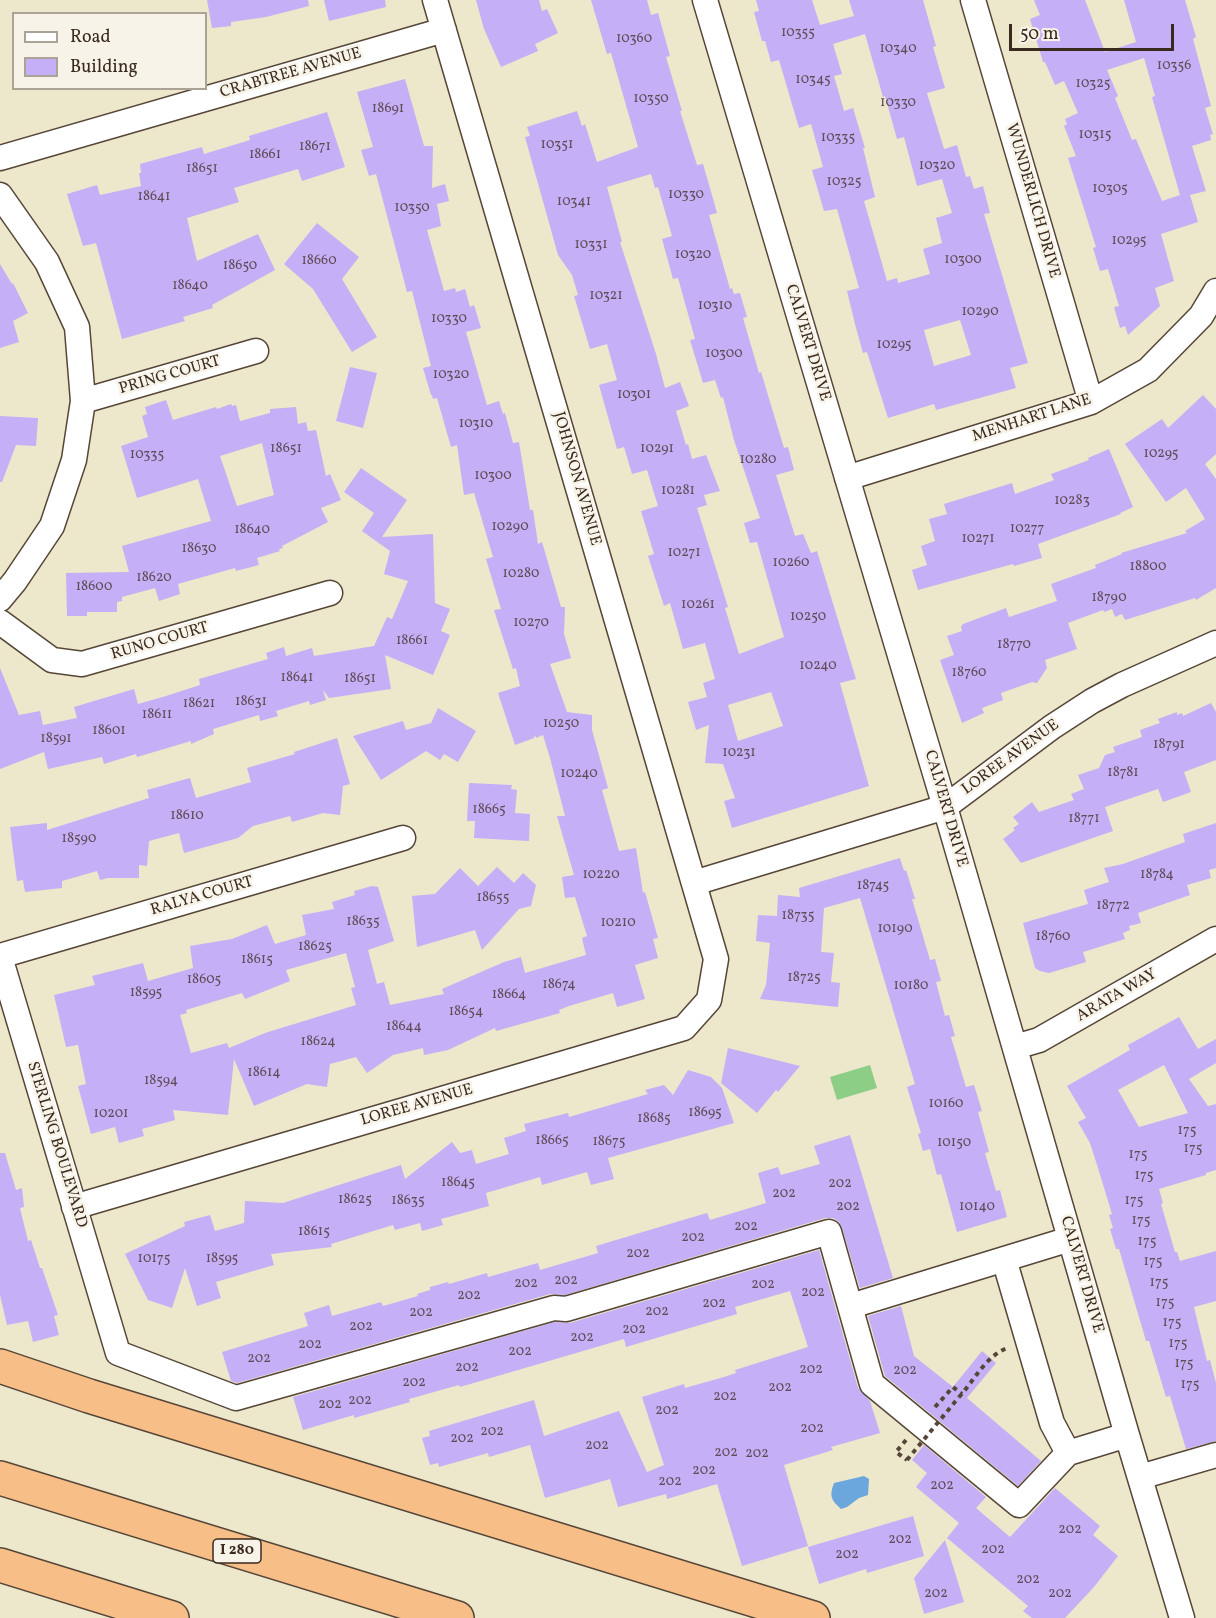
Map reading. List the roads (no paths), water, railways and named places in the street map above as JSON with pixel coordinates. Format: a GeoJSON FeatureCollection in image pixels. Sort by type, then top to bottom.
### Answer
{"type":"FeatureCollection","features":[{"type":"Feature","properties":{"kind":"highway"},"geometry":{"type":"LineString","coordinates":[[0,1366],[89,1396],[813,1618]]}},
{"type":"Feature","properties":{"kind":"highway","name":"I 280"},"geometry":{"type":"LineString","coordinates":[[9,1481],[457,1618]]}},
{"type":"Feature","properties":{"kind":"highway"},"geometry":{"type":"LineString","coordinates":[[0,1565],[172,1618]]}},
{"type":"Feature","properties":{"kind":"street","name":"JOHNSON AVENUE"},"geometry":{"type":"LineString","coordinates":[[435,0],[716,958]]}},
{"type":"Feature","properties":{"kind":"street","name":"CALVERT DRIVE"},"geometry":{"type":"LineString","coordinates":[[705,0],[945,807],[1182,1618]]}},
{"type":"Feature","properties":{"kind":"street","name":"WUNDERLICH DRIVE"},"geometry":{"type":"LineString","coordinates":[[973,0],[1091,402]]}},
{"type":"Feature","properties":{"kind":"street","name":"CRABTREE AVENUE"},"geometry":{"type":"LineString","coordinates":[[0,158],[444,30]]}},
{"type":"Feature","properties":{"kind":"street"},"geometry":{"type":"LineString","coordinates":[[0,195],[46,262],[76,327],[83,401],[74,460],[52,526],[15,581],[0,598]]}},
{"type":"Feature","properties":{"kind":"street","name":"MENHART LANE"},"geometry":{"type":"LineString","coordinates":[[847,478],[1091,402],[1148,370],[1201,315],[1216,291]]}},
{"type":"Feature","properties":{"kind":"street","name":"PRING COURT"},"geometry":{"type":"LineString","coordinates":[[83,401],[256,351]]}},
{"type":"Feature","properties":{"kind":"street","name":"RUNO COURT"},"geometry":{"type":"LineString","coordinates":[[0,622],[52,660],[82,664],[330,593]]}},
{"type":"Feature","properties":{"kind":"street","name":"LOREE AVENUE"},"geometry":{"type":"LineString","coordinates":[[694,883],[945,807],[1052,727],[1092,701],[1216,643]]}},
{"type":"Feature","properties":{"kind":"street","name":"RALYA COURT"},"geometry":{"type":"LineString","coordinates":[[0,956],[403,838]]}},
{"type":"Feature","properties":{"kind":"street","name":"ARATA WAY"},"geometry":{"type":"LineString","coordinates":[[1015,1047],[1039,1040],[1216,939]]}},
{"type":"Feature","properties":{"kind":"street","name":"STERLING BOULEVARD"},"geometry":{"type":"LineString","coordinates":[[0,956],[118,1353],[236,1398],[554,1308],[567,1309],[829,1232],[850,1306]]}},
{"type":"Feature","properties":{"kind":"street","name":"LOREE AVENUE"},"geometry":{"type":"LineString","coordinates":[[74,1207],[684,1028],[709,1000],[716,958]]}},
{"type":"Feature","properties":{"kind":"street"},"geometry":{"type":"LineString","coordinates":[[1070,1239],[850,1306],[872,1384],[1019,1505],[1068,1454],[1127,1435]]}},
{"type":"Feature","properties":{"kind":"street"},"geometry":{"type":"LineString","coordinates":[[1004,1259],[1052,1423],[1068,1454]]}},
{"type":"Feature","properties":{"kind":"street"},"geometry":{"type":"LineString","coordinates":[[1140,1477],[1216,1455]]}},
{"type":"Feature","properties":{"kind":"water"},"geometry":{"type":"Polygon","coordinates":[[[864,1476],[869,1479],[868,1495],[841,1509],[832,1498],[834,1483],[864,1476]]]}}]}
